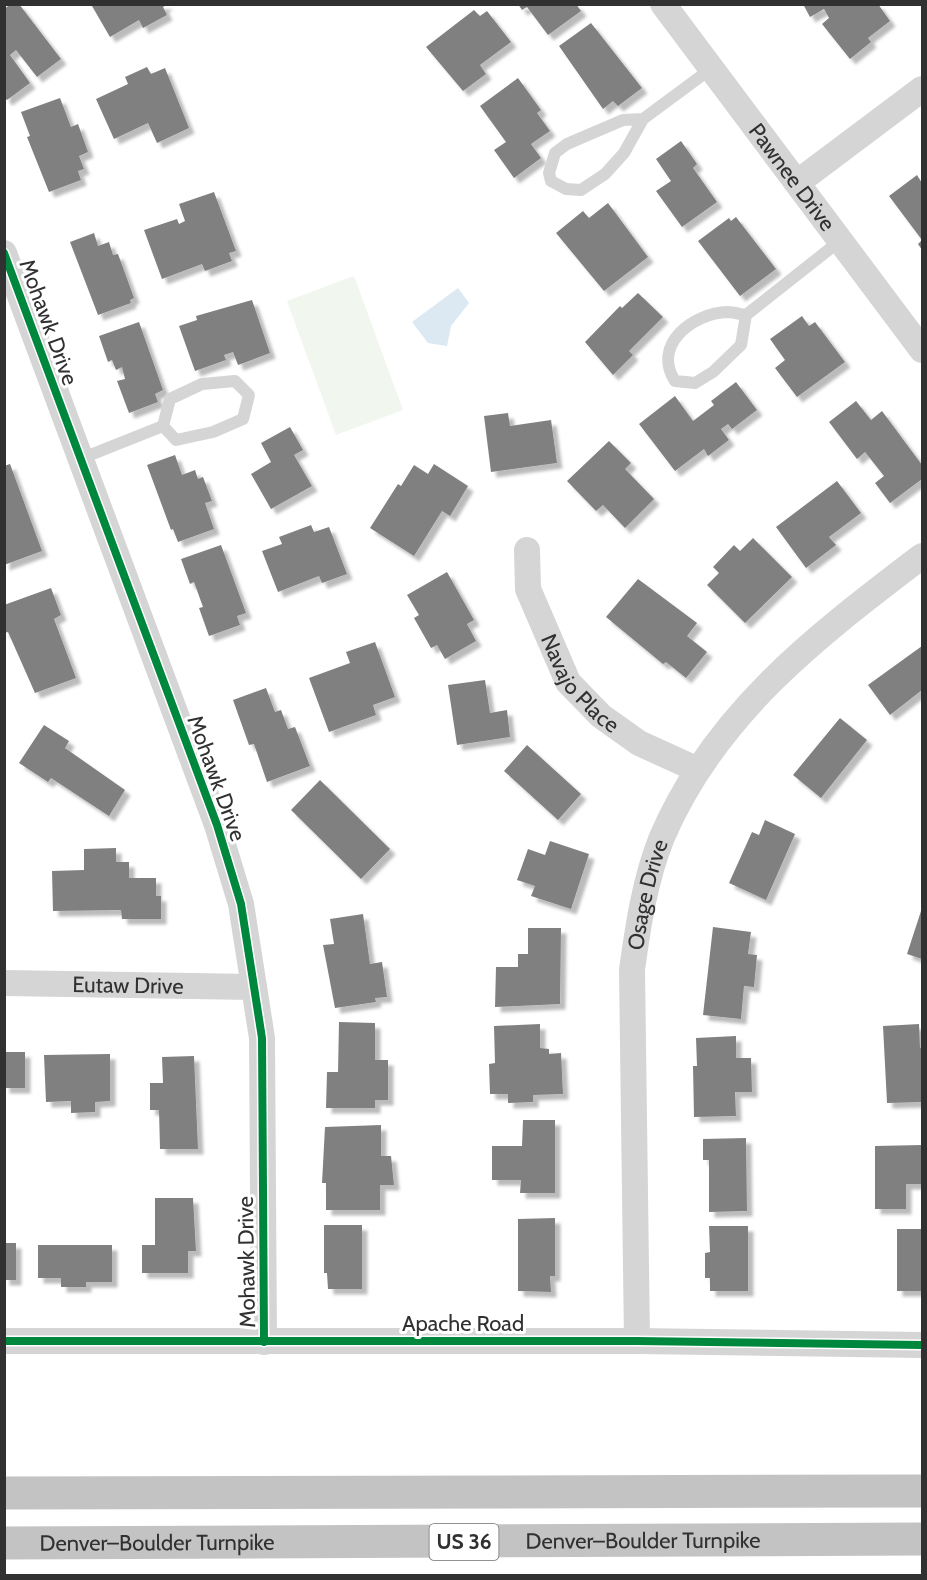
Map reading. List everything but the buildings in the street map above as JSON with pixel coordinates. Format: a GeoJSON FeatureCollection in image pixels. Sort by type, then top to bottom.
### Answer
{"type":"FeatureCollection","features":[{"type":"Feature","properties":{"kind":"highway","name":"US 36"},"geometry":{"type":"LineString","coordinates":[[4,1493],[922,1491]]}},
{"type":"Feature","properties":{"kind":"highway","name":"Denver–Boulder Turnpike"},"geometry":{"type":"LineString","coordinates":[[4,1543],[922,1539]]}},
{"type":"Feature","properties":{"kind":"street","name":"Pawnee Drive"},"geometry":{"type":"LineString","coordinates":[[663,4],[922,351]]}},
{"type":"Feature","properties":{"kind":"street"},"geometry":{"type":"LineString","coordinates":[[798,182],[922,89]]}},
{"type":"Feature","properties":{"kind":"street","name":"Mohawk Drive"},"geometry":{"type":"LineString","coordinates":[[4,253],[217,825],[240,904],[262,1038],[264,1342]]}},
{"type":"Feature","properties":{"kind":"street","name":"Navajo Place"},"geometry":{"type":"LineString","coordinates":[[527,550],[528,589],[568,682],[601,716],[639,743],[696,769]]}},
{"type":"Feature","properties":{"kind":"street","name":"Osage Drive"},"geometry":{"type":"LineString","coordinates":[[637,1341],[632,970],[640,913],[662,838],[696,769],[760,691],[835,622],[922,556]]}},
{"type":"Feature","properties":{"kind":"street","name":"Eutaw Drive"},"geometry":{"type":"LineString","coordinates":[[4,983],[254,987]]}},
{"type":"Feature","properties":{"kind":"street","name":"Apache Road"},"geometry":{"type":"LineString","coordinates":[[4,1341],[637,1341],[922,1345]]}},
{"type":"Feature","properties":{"kind":"lane"},"geometry":{"type":"LineString","coordinates":[[643,119],[623,120],[567,144],[555,153],[549,173],[551,181],[566,189],[581,190],[605,174],[624,153],[643,119],[712,68]]}},
{"type":"Feature","properties":{"kind":"lane"},"geometry":{"type":"LineString","coordinates":[[746,315],[727,312],[697,318],[677,334],[667,352],[668,370],[675,381],[695,382],[713,372],[741,345],[746,315],[841,240]]}},
{"type":"Feature","properties":{"kind":"lane"},"geometry":{"type":"LineString","coordinates":[[236,381],[249,395],[243,419],[213,432],[176,440],[163,426],[171,399],[202,384],[236,381]]}},
{"type":"Feature","properties":{"kind":"lane"},"geometry":{"type":"LineString","coordinates":[[80,459],[163,426]]}},
{"type":"Feature","properties":{"kind":"shaded area"},"geometry":{"type":"Polygon","coordinates":[[[354,276],[403,410],[336,435],[287,301],[354,276]]]}},
{"type":"Feature","properties":{"kind":"shaded area"},"geometry":{"type":"Polygon","coordinates":[[[458,288],[469,303],[451,326],[447,346],[428,343],[412,322],[458,288]]]}},
{"type":"Feature","properties":{"kind":"cycle path"},"geometry":{"type":"LineString","coordinates":[[4,253],[217,825],[241,904],[262,1038],[264,1342]]}},
{"type":"Feature","properties":{"kind":"cycle path"},"geometry":{"type":"LineString","coordinates":[[4,1341],[637,1341],[922,1345]]}}]}
